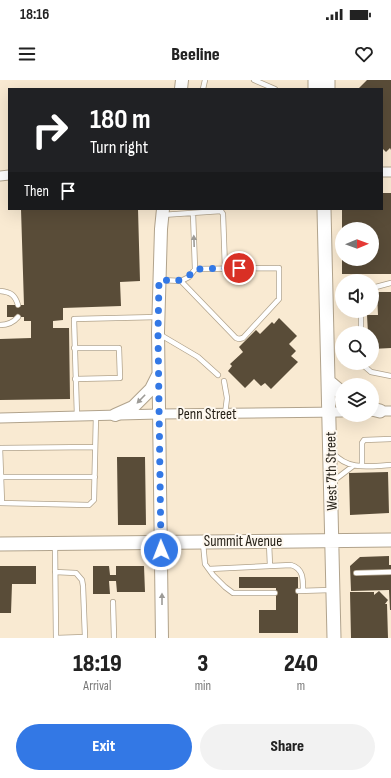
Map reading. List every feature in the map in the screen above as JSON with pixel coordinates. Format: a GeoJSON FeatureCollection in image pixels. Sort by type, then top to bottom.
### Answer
{"type":"FeatureCollection","features":[{"type":"Feature","properties":{"kind":"main road","name":"West 7th Street"},"geometry":{"type":"LineString","coordinates":[[324,210],[329,382],[335,409]]}},
{"type":"Feature","properties":{"kind":"main road"},"geometry":{"type":"LineString","coordinates":[[329,382],[335,387]]}},
{"type":"Feature","properties":{"kind":"main road","name":"West 7th Street"},"geometry":{"type":"LineString","coordinates":[[334,638],[330,450],[335,419]]}},
{"type":"Feature","properties":{"kind":"main road","name":"Summit Avenue"},"geometry":{"type":"LineString","coordinates":[[0,544],[161,541],[391,540]]}},
{"type":"Feature","properties":{"kind":"street"},"geometry":{"type":"LineString","coordinates":[[162,212],[158,317],[162,638]]}},
{"type":"Feature","properties":{"kind":"street"},"geometry":{"type":"LineString","coordinates":[[115,415],[133,407],[151,389],[159,374]]}},
{"type":"Feature","properties":{"kind":"street","name":"Penn Street"},"geometry":{"type":"LineString","coordinates":[[0,418],[159,414],[335,413]]}},
{"type":"Feature","properties":{"kind":"lane"},"geometry":{"type":"LineString","coordinates":[[254,80],[273,88]]}},
{"type":"Feature","properties":{"kind":"lane"},"geometry":{"type":"LineString","coordinates":[[162,212],[193,213],[221,211],[224,214],[225,268]]}},
{"type":"Feature","properties":{"kind":"lane"},"geometry":{"type":"LineString","coordinates":[[159,280],[181,281],[189,277],[195,269],[193,213]]}},
{"type":"Feature","properties":{"kind":"lane"},"geometry":{"type":"LineString","coordinates":[[181,281],[236,338],[239,339],[243,338],[279,299],[280,268],[195,269]]}},
{"type":"Feature","properties":{"kind":"lane"},"geometry":{"type":"LineString","coordinates":[[379,286],[391,283]]}},
{"type":"Feature","properties":{"kind":"lane"},"geometry":{"type":"LineString","coordinates":[[0,292],[8,292],[16,297],[18,305]]}},
{"type":"Feature","properties":{"kind":"lane"},"geometry":{"type":"LineString","coordinates":[[0,325],[7,325],[18,317]]}},
{"type":"Feature","properties":{"kind":"lane"},"geometry":{"type":"LineString","coordinates":[[77,416],[74,319],[158,317]]}},
{"type":"Feature","properties":{"kind":"lane"},"geometry":{"type":"LineString","coordinates":[[158,333],[198,357],[218,375]]}},
{"type":"Feature","properties":{"kind":"lane"},"geometry":{"type":"LineString","coordinates":[[74,348],[119,348],[120,378],[75,379]]}},
{"type":"Feature","properties":{"kind":"lane"},"geometry":{"type":"LineString","coordinates":[[369,370],[371,372],[391,376]]}},
{"type":"Feature","properties":{"kind":"lane"},"geometry":{"type":"LineString","coordinates":[[224,381],[226,398],[225,414]]}},
{"type":"Feature","properties":{"kind":"lane"},"geometry":{"type":"LineString","coordinates":[[95,447],[0,448],[1,503],[89,505],[94,500],[96,415]]}},
{"type":"Feature","properties":{"kind":"lane"},"geometry":{"type":"LineString","coordinates":[[362,466],[362,443],[364,440],[391,439]]}},
{"type":"Feature","properties":{"kind":"lane"},"geometry":{"type":"LineString","coordinates":[[330,450],[342,462],[353,466],[391,466]]}},
{"type":"Feature","properties":{"kind":"lane"},"geometry":{"type":"LineString","coordinates":[[331,483],[353,466]]}},
{"type":"Feature","properties":{"kind":"lane"},"geometry":{"type":"LineString","coordinates":[[1,477],[95,477]]}},
{"type":"Feature","properties":{"kind":"lane"},"geometry":{"type":"LineString","coordinates":[[203,541],[205,564],[225,587],[234,593],[275,593]]}},
{"type":"Feature","properties":{"kind":"lane"},"geometry":{"type":"LineString","coordinates":[[269,541],[270,566]]}},
{"type":"Feature","properties":{"kind":"lane"},"geometry":{"type":"LineString","coordinates":[[55,543],[55,572],[56,638],[85,637],[82,580],[76,573],[55,572]]}},
{"type":"Feature","properties":{"kind":"lane"},"geometry":{"type":"LineString","coordinates":[[209,569],[291,565],[297,567],[302,575],[301,591],[333,590]]}},
{"type":"Feature","properties":{"kind":"lane"},"geometry":{"type":"LineString","coordinates":[[356,573],[391,572]]}},
{"type":"Feature","properties":{"kind":"lane"},"geometry":{"type":"LineString","coordinates":[[113,602],[114,638]]}},
{"type":"Feature","properties":{"kind":"building"},"geometry":{"type":"Polygon","coordinates":[[[367,80],[391,80],[391,150],[390,148],[386,152],[383,149],[383,88],[359,88],[367,80]]]}},
{"type":"Feature","properties":{"kind":"building"},"geometry":{"type":"Polygon","coordinates":[[[383,193],[391,193],[391,274],[342,274],[342,266],[379,266],[379,222],[342,222],[342,210],[383,210],[383,193]]]}},
{"type":"Feature","properties":{"kind":"building"},"geometry":{"type":"Polygon","coordinates":[[[21,210],[138,210],[140,281],[120,282],[121,306],[63,308],[63,320],[53,321],[53,328],[69,328],[70,399],[0,400],[0,339],[31,338],[31,321],[24,321],[24,317],[7,317],[7,305],[24,305],[21,210]]]}},
{"type":"Feature","properties":{"kind":"building"},"geometry":{"type":"Polygon","coordinates":[[[379,292],[391,292],[391,348],[379,349],[379,326],[368,326],[367,318],[379,318],[379,292]]]}},
{"type":"Feature","properties":{"kind":"building"},"geometry":{"type":"Polygon","coordinates":[[[279,318],[297,336],[289,344],[296,351],[291,356],[298,362],[271,389],[265,383],[261,386],[254,379],[245,388],[228,371],[232,366],[230,364],[243,352],[239,347],[256,330],[260,334],[272,322],[274,324],[279,318]]]}},
{"type":"Feature","properties":{"kind":"building"},"geometry":{"type":"Polygon","coordinates":[[[117,457],[145,457],[146,525],[118,525],[117,457]]]}},
{"type":"Feature","properties":{"kind":"building"},"geometry":{"type":"Polygon","coordinates":[[[388,472],[389,513],[350,515],[349,473],[388,472]]]}},
{"type":"Feature","properties":{"kind":"building"},"geometry":{"type":"Polygon","coordinates":[[[389,556],[389,565],[391,565],[391,610],[389,590],[351,591],[350,566],[360,557],[389,556]]]}},
{"type":"Feature","properties":{"kind":"building"},"geometry":{"type":"Polygon","coordinates":[[[0,566],[36,566],[36,584],[12,584],[11,613],[0,613],[0,566]]]}},
{"type":"Feature","properties":{"kind":"building"},"geometry":{"type":"Polygon","coordinates":[[[93,566],[109,566],[110,575],[116,575],[116,566],[144,566],[145,592],[117,592],[116,581],[109,581],[110,594],[93,594],[93,566]]]}},
{"type":"Feature","properties":{"kind":"building"},"geometry":{"type":"Polygon","coordinates":[[[239,577],[298,577],[298,633],[259,633],[259,610],[276,610],[276,588],[239,588],[239,577]]]}},
{"type":"Feature","properties":{"kind":"building"},"geometry":{"type":"Polygon","coordinates":[[[379,591],[388,600],[385,604],[387,604],[388,638],[351,638],[350,592],[374,592],[374,595],[379,591]]]}},
{"type":"Feature","properties":{"kind":"route"},"geometry":{"type":"LineString","coordinates":[[161,550],[158,333],[159,280],[181,281],[189,277],[195,269],[239,268]]}}]}
